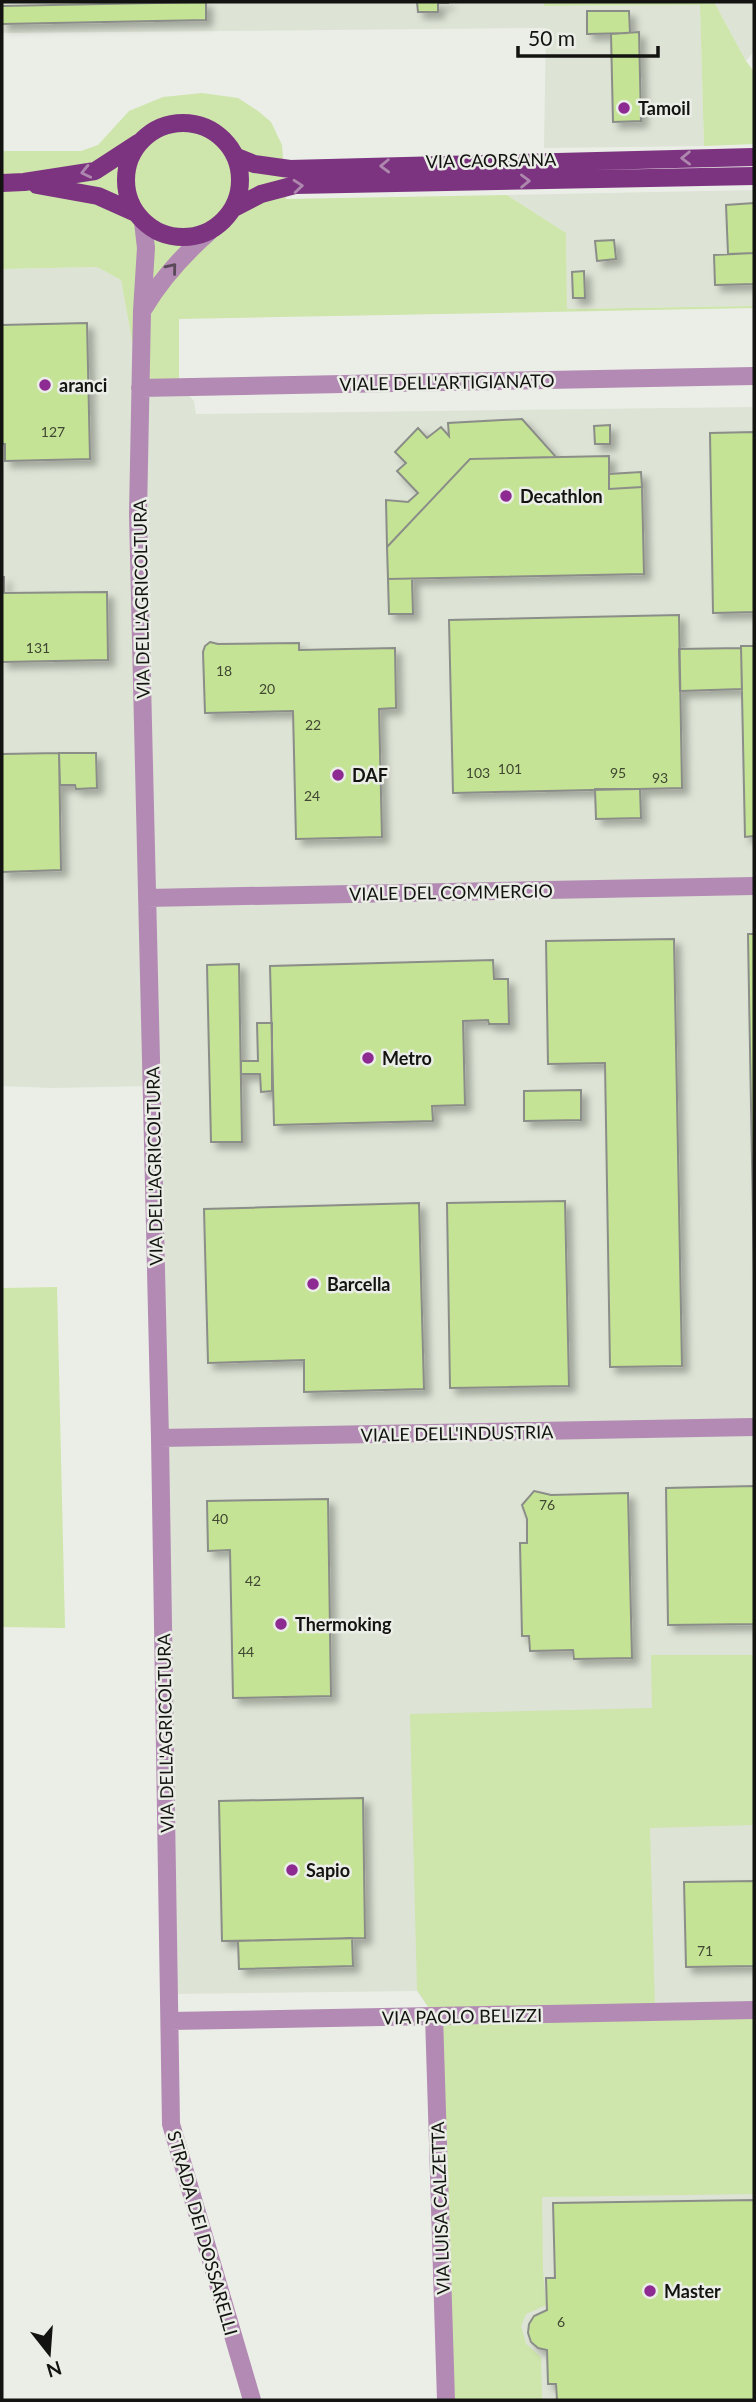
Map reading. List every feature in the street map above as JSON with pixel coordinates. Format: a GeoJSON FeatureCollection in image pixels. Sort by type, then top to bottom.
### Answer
{"type":"FeatureCollection","features":[{"type":"Feature","properties":{"kind":"main road"},"geometry":{"type":"LineString","coordinates":[[2,183],[95,171],[154,130],[171,123],[188,122],[205,126],[219,134],[237,157],[241,174],[240,191],[234,208],[223,222],[209,232],[192,237],[174,237],[158,232],[140,217],[97,196],[24,182]]}},
{"type":"Feature","properties":{"kind":"main road"},"geometry":{"type":"LineString","coordinates":[[140,217],[128,196],[125,176],[130,157],[141,141]]}},
{"type":"Feature","properties":{"kind":"main road","name":"VIA CAORSANA"},"geometry":{"type":"LineString","coordinates":[[237,157],[254,164],[290,169],[754,157]]}},
{"type":"Feature","properties":{"kind":"main road","name":"VIA CAORSANA"},"geometry":{"type":"LineString","coordinates":[[234,208],[261,194],[295,185],[754,176]]}},
{"type":"Feature","properties":{"kind":"street","name":"VIA DELL'AGRICOLTURA"},"geometry":{"type":"LineString","coordinates":[[140,217],[146,248],[142,311],[138,514],[160,1438],[170,2021]]}},
{"type":"Feature","properties":{"kind":"street"},"geometry":{"type":"LineString","coordinates":[[142,311],[181,256],[209,232]]}},
{"type":"Feature","properties":{"kind":"street","name":"VIALE DELL'ARTIGIANATO"},"geometry":{"type":"LineString","coordinates":[[140,388],[754,376]]}},
{"type":"Feature","properties":{"kind":"street","name":"VIALE DEL COMMERCIO"},"geometry":{"type":"LineString","coordinates":[[147,898],[754,886]]}},
{"type":"Feature","properties":{"kind":"street","name":"VIALE DELL'INDUSTRIA"},"geometry":{"type":"LineString","coordinates":[[160,1438],[754,1427]]}},
{"type":"Feature","properties":{"kind":"street","name":"VIA PAOLO BELIZZI"},"geometry":{"type":"LineString","coordinates":[[170,2021],[754,2010]]}},
{"type":"Feature","properties":{"kind":"street","name":"VIA LUISA CALZETTA"},"geometry":{"type":"LineString","coordinates":[[435,2016],[446,2400]]}},
{"type":"Feature","properties":{"kind":"street","name":"STRADA DEI DOSSARELLI"},"geometry":{"type":"LineString","coordinates":[[170,2021],[171,2124],[252,2400]]}},
{"type":"Feature","properties":{"kind":"shaded area"},"geometry":{"type":"Polygon","coordinates":[[[2,2],[544,2],[545,6],[700,5],[704,146],[544,148],[546,28],[2,33],[2,2]]]}},
{"type":"Feature","properties":{"kind":"shaded area"},"geometry":{"type":"Polygon","coordinates":[[[714,2],[754,2],[754,51],[746,61],[714,2]]]}},
{"type":"Feature","properties":{"kind":"shaded area"},"geometry":{"type":"Polygon","coordinates":[[[754,190],[754,306],[567,309],[566,233],[507,195],[754,190]]]}},
{"type":"Feature","properties":{"kind":"shaded area"},"geometry":{"type":"Polygon","coordinates":[[[97,267],[121,280],[141,389],[179,384],[194,401],[196,414],[754,407],[754,2400],[446,2400],[435,2017],[417,1991],[168,1994],[149,1086],[2,1086],[2,269],[97,267]]]}},
{"type":"Feature","properties":{"kind":"green space"},"geometry":{"type":"Polygon","coordinates":[[[544,2],[714,2],[754,72],[754,144],[704,146],[700,5],[544,6],[544,2]]]}},
{"type":"Feature","properties":{"kind":"green space"},"geometry":{"type":"Polygon","coordinates":[[[202,93],[238,98],[271,122],[282,145],[286,199],[507,195],[566,233],[567,309],[754,308],[179,319],[179,384],[141,390],[121,280],[97,267],[2,269],[2,151],[81,151],[98,145],[129,111],[163,97],[202,93]]]}},
{"type":"Feature","properties":{"kind":"green space"},"geometry":{"type":"Polygon","coordinates":[[[57,1287],[65,1628],[2,1627],[2,1288],[57,1287]]]}},
{"type":"Feature","properties":{"kind":"green space"},"geometry":{"type":"Polygon","coordinates":[[[651,1655],[754,1655],[754,1825],[650,1828],[655,2010],[754,2009],[754,2194],[542,2197],[546,2305],[526,2314],[521,2326],[526,2344],[541,2357],[542,2400],[446,2400],[435,2017],[417,1990],[410,1714],[652,1708],[651,1655]]]}},
{"type":"Feature","properties":{"kind":"building"},"geometry":{"type":"Polygon","coordinates":[[[206,2],[206,20],[2,24],[2,6],[206,2]]]}},
{"type":"Feature","properties":{"kind":"building"},"geometry":{"type":"Polygon","coordinates":[[[417,2],[448,3],[438,3],[438,12],[418,12],[417,2]]]}},
{"type":"Feature","properties":{"kind":"building"},"geometry":{"type":"Polygon","coordinates":[[[587,11],[629,11],[630,33],[587,34],[587,11]]]}},
{"type":"Feature","properties":{"kind":"building"},"geometry":{"type":"Polygon","coordinates":[[[639,32],[641,121],[613,122],[611,34],[639,32]]]}},
{"type":"Feature","properties":{"kind":"building"},"geometry":{"type":"Polygon","coordinates":[[[754,203],[754,253],[728,254],[726,205],[754,203]]]}},
{"type":"Feature","properties":{"kind":"building"},"geometry":{"type":"Polygon","coordinates":[[[614,240],[616,259],[597,261],[595,241],[614,240]]]}},
{"type":"Feature","properties":{"kind":"building"},"geometry":{"type":"Polygon","coordinates":[[[754,253],[754,284],[715,285],[714,255],[754,253]]]}},
{"type":"Feature","properties":{"kind":"building"},"geometry":{"type":"Polygon","coordinates":[[[584,271],[585,298],[573,298],[572,272],[584,271]]]}},
{"type":"Feature","properties":{"kind":"building","name":"aranci"},"geometry":{"type":"Polygon","coordinates":[[[87,323],[90,459],[5,461],[5,444],[2,444],[2,325],[87,323]]]}},
{"type":"Feature","properties":{"kind":"building"},"geometry":{"type":"Polygon","coordinates":[[[522,419],[556,457],[470,459],[387,547],[386,500],[408,502],[418,493],[397,471],[406,463],[395,452],[418,428],[427,438],[441,427],[449,436],[448,423],[522,419]]]}},
{"type":"Feature","properties":{"kind":"building"},"geometry":{"type":"Polygon","coordinates":[[[610,425],[610,444],[595,444],[594,426],[610,425]]]}},
{"type":"Feature","properties":{"kind":"building"},"geometry":{"type":"Polygon","coordinates":[[[754,432],[754,612],[713,613],[710,433],[754,432]]]}},
{"type":"Feature","properties":{"kind":"building"},"geometry":{"type":"Polygon","coordinates":[[[609,456],[609,489],[642,487],[644,574],[388,579],[387,547],[470,459],[609,456]]]}},
{"type":"Feature","properties":{"kind":"building"},"geometry":{"type":"Polygon","coordinates":[[[641,472],[642,487],[609,489],[609,474],[641,472]]]}},
{"type":"Feature","properties":{"kind":"building"},"geometry":{"type":"Polygon","coordinates":[[[2,577],[4,593],[107,592],[108,660],[2,662],[2,577]]]}},
{"type":"Feature","properties":{"kind":"building"},"geometry":{"type":"Polygon","coordinates":[[[388,579],[412,579],[413,614],[389,614],[388,579]]]}},
{"type":"Feature","properties":{"kind":"building"},"geometry":{"type":"Polygon","coordinates":[[[679,615],[682,788],[453,793],[449,620],[679,615]]]}},
{"type":"Feature","properties":{"kind":"building","name":"DAF"},"geometry":{"type":"Polygon","coordinates":[[[210,642],[299,643],[299,650],[395,648],[396,708],[379,709],[382,837],[296,839],[293,711],[205,713],[203,652],[210,642]]]}},
{"type":"Feature","properties":{"kind":"building"},"geometry":{"type":"Polygon","coordinates":[[[741,646],[754,646],[754,836],[745,837],[741,646]]]}},
{"type":"Feature","properties":{"kind":"building"},"geometry":{"type":"Polygon","coordinates":[[[741,648],[742,689],[680,691],[679,649],[741,648]]]}},
{"type":"Feature","properties":{"kind":"building"},"geometry":{"type":"Polygon","coordinates":[[[59,753],[61,870],[2,872],[2,754],[59,753]]]}},
{"type":"Feature","properties":{"kind":"building"},"geometry":{"type":"Polygon","coordinates":[[[59,753],[96,753],[97,788],[76,789],[75,785],[60,785],[59,753]]]}},
{"type":"Feature","properties":{"kind":"building"},"geometry":{"type":"Polygon","coordinates":[[[595,789],[640,789],[641,818],[596,819],[595,789]]]}},
{"type":"Feature","properties":{"kind":"building"},"geometry":{"type":"Polygon","coordinates":[[[754,934],[754,1275],[748,935],[754,934]]]}},
{"type":"Feature","properties":{"kind":"building"},"geometry":{"type":"Polygon","coordinates":[[[674,939],[682,1366],[610,1367],[605,1063],[548,1064],[546,941],[674,939]]]}},
{"type":"Feature","properties":{"kind":"building","name":"Metro"},"geometry":{"type":"Polygon","coordinates":[[[493,960],[494,979],[508,979],[509,1024],[489,1024],[488,1020],[463,1021],[465,1105],[432,1106],[433,1121],[274,1125],[270,966],[493,960]]]}},
{"type":"Feature","properties":{"kind":"building"},"geometry":{"type":"Polygon","coordinates":[[[239,964],[242,1142],[211,1142],[207,965],[239,964]]]}},
{"type":"Feature","properties":{"kind":"building"},"geometry":{"type":"Polygon","coordinates":[[[257,1023],[272,1023],[272,1091],[261,1092],[260,1074],[241,1074],[241,1061],[258,1061],[257,1023]]]}},
{"type":"Feature","properties":{"kind":"building"},"geometry":{"type":"Polygon","coordinates":[[[581,1090],[581,1120],[524,1121],[524,1091],[581,1090]]]}},
{"type":"Feature","properties":{"kind":"building"},"geometry":{"type":"Polygon","coordinates":[[[565,1201],[569,1386],[450,1388],[447,1203],[565,1201]]]}},
{"type":"Feature","properties":{"kind":"building","name":"Barcella"},"geometry":{"type":"Polygon","coordinates":[[[419,1203],[424,1389],[304,1392],[304,1360],[208,1363],[204,1209],[419,1203]]]}},
{"type":"Feature","properties":{"kind":"building"},"geometry":{"type":"Polygon","coordinates":[[[754,1486],[754,1624],[668,1625],[666,1488],[754,1486]]]}},
{"type":"Feature","properties":{"kind":"building"},"geometry":{"type":"Polygon","coordinates":[[[534,1491],[551,1495],[628,1493],[632,1658],[574,1659],[573,1650],[530,1651],[529,1636],[522,1636],[520,1543],[527,1543],[527,1519],[522,1505],[534,1491]]]}},
{"type":"Feature","properties":{"kind":"building","name":"Thermoking"},"geometry":{"type":"Polygon","coordinates":[[[328,1499],[331,1696],[233,1698],[230,1550],[208,1551],[207,1501],[328,1499]]]}},
{"type":"Feature","properties":{"kind":"building","name":"Sapio"},"geometry":{"type":"Polygon","coordinates":[[[363,1798],[365,1938],[222,1941],[219,1801],[363,1798]]]}},
{"type":"Feature","properties":{"kind":"building"},"geometry":{"type":"Polygon","coordinates":[[[754,1881],[754,1966],[686,1967],[684,1882],[754,1881]]]}},
{"type":"Feature","properties":{"kind":"building"},"geometry":{"type":"Polygon","coordinates":[[[352,1938],[353,1966],[239,1969],[238,1941],[352,1938]]]}},
{"type":"Feature","properties":{"kind":"building","name":"Master"},"geometry":{"type":"Polygon","coordinates":[[[754,2200],[754,2400],[557,2400],[556,2384],[548,2384],[547,2350],[538,2348],[531,2342],[528,2333],[534,2316],[547,2310],[546,2278],[555,2278],[553,2203],[754,2200]]]}},
{"type":"Feature","properties":{"kind":"place","name":"Tamoil"},"geometry":{"type":"Point","coordinates":[624,108]}},
{"type":"Feature","properties":{"kind":"place","name":"aranci"},"geometry":{"type":"Point","coordinates":[45,385]}},
{"type":"Feature","properties":{"kind":"place","name":"Decathlon"},"geometry":{"type":"Point","coordinates":[506,496]}},
{"type":"Feature","properties":{"kind":"place","name":"DAF"},"geometry":{"type":"Point","coordinates":[338,775]}},
{"type":"Feature","properties":{"kind":"place","name":"Metro"},"geometry":{"type":"Point","coordinates":[368,1058]}},
{"type":"Feature","properties":{"kind":"place","name":"Barcella"},"geometry":{"type":"Point","coordinates":[313,1284]}},
{"type":"Feature","properties":{"kind":"place","name":"Thermoking"},"geometry":{"type":"Point","coordinates":[281,1624]}},
{"type":"Feature","properties":{"kind":"place","name":"Sapio"},"geometry":{"type":"Point","coordinates":[292,1870]}},
{"type":"Feature","properties":{"kind":"place","name":"Master"},"geometry":{"type":"Point","coordinates":[650,2291]}}]}
